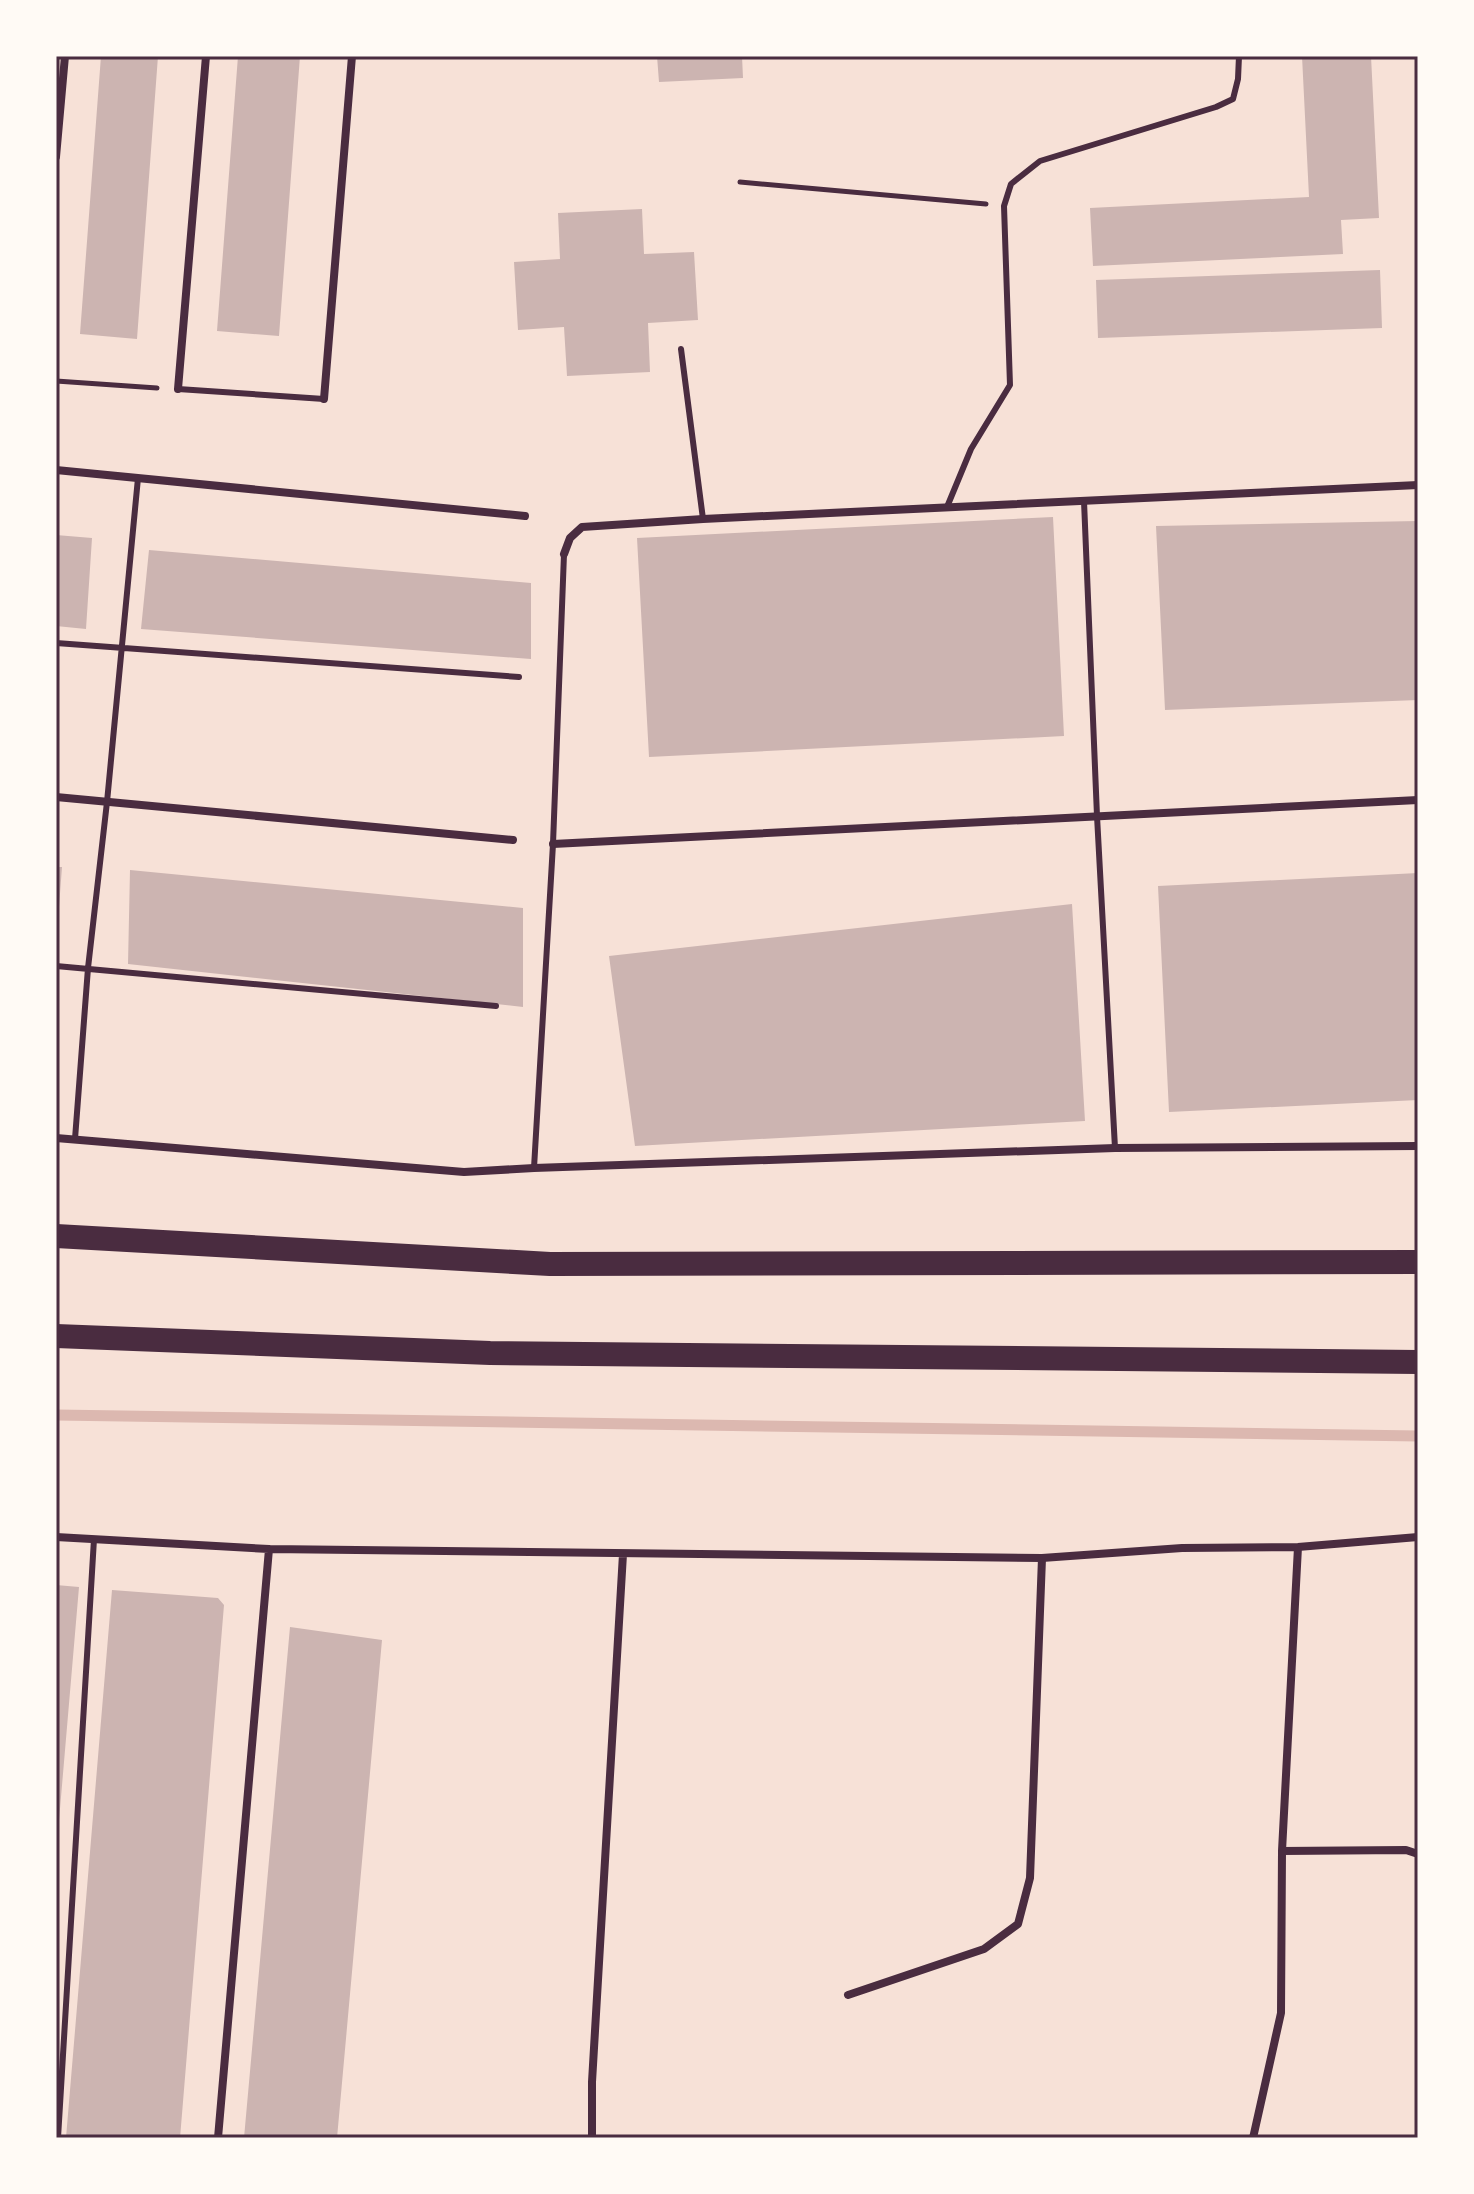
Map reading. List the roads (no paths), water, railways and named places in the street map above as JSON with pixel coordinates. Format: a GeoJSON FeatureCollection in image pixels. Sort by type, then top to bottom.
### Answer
{"type":"FeatureCollection","features":[{"type":"Feature","properties":{"kind":"highway"},"geometry":{"type":"LineString","coordinates":[[56,1236],[550,1264],[1418,1262]]}},
{"type":"Feature","properties":{"kind":"highway"},"geometry":{"type":"LineString","coordinates":[[56,1336],[490,1353],[1418,1362]]}},
{"type":"Feature","properties":{"kind":"street"},"geometry":{"type":"LineString","coordinates":[[56,157],[65,56]]}},
{"type":"Feature","properties":{"kind":"street"},"geometry":{"type":"LineString","coordinates":[[178,389],[206,56]]}},
{"type":"Feature","properties":{"kind":"street"},"geometry":{"type":"LineString","coordinates":[[324,399],[352,56]]}},
{"type":"Feature","properties":{"kind":"street"},"geometry":{"type":"LineString","coordinates":[[56,470],[525,516]]}},
{"type":"Feature","properties":{"kind":"street"},"geometry":{"type":"LineString","coordinates":[[564,554],[570,538],[582,527],[1418,485]]}},
{"type":"Feature","properties":{"kind":"street"},"geometry":{"type":"LineString","coordinates":[[56,797],[513,840]]}},
{"type":"Feature","properties":{"kind":"street"},"geometry":{"type":"LineString","coordinates":[[553,844],[1418,800]]}},
{"type":"Feature","properties":{"kind":"street"},"geometry":{"type":"LineString","coordinates":[[56,1138],[464,1172],[1115,1148],[1418,1146]]}},
{"type":"Feature","properties":{"kind":"street"},"geometry":{"type":"LineString","coordinates":[[56,1537],[269,1549],[1042,1558],[1182,1548],[1298,1547],[1418,1537]]}},
{"type":"Feature","properties":{"kind":"street"},"geometry":{"type":"LineString","coordinates":[[1253,2138],[1281,2013],[1282,1851],[1298,1547]]}},
{"type":"Feature","properties":{"kind":"street"},"geometry":{"type":"LineString","coordinates":[[218,2138],[269,1549]]}},
{"type":"Feature","properties":{"kind":"street"},"geometry":{"type":"LineString","coordinates":[[592,2138],[592,2082],[623,1554]]}},
{"type":"Feature","properties":{"kind":"street"},"geometry":{"type":"LineString","coordinates":[[848,1995],[984,1949],[1018,1924],[1030,1878],[1042,1558]]}},
{"type":"Feature","properties":{"kind":"street"},"geometry":{"type":"LineString","coordinates":[[1282,1851],[1406,1850],[1418,1854]]}},
{"type":"Feature","properties":{"kind":"lane"},"geometry":{"type":"LineString","coordinates":[[947,507],[971,449],[1010,385],[1004,206],[1011,184],[1040,161],[1216,107],[1233,99],[1239,56]]}},
{"type":"Feature","properties":{"kind":"lane"},"geometry":{"type":"LineString","coordinates":[[681,349],[703,519]]}},
{"type":"Feature","properties":{"kind":"lane"},"geometry":{"type":"LineString","coordinates":[[178,389],[324,399]]}},
{"type":"Feature","properties":{"kind":"lane"},"geometry":{"type":"LineString","coordinates":[[75,1139],[88,968],[138,478]]}},
{"type":"Feature","properties":{"kind":"lane"},"geometry":{"type":"LineString","coordinates":[[1084,501],[1115,1148]]}},
{"type":"Feature","properties":{"kind":"lane"},"geometry":{"type":"LineString","coordinates":[[534,1168],[553,844],[564,554]]}},
{"type":"Feature","properties":{"kind":"lane"},"geometry":{"type":"LineString","coordinates":[[56,643],[519,677]]}},
{"type":"Feature","properties":{"kind":"lane"},"geometry":{"type":"LineString","coordinates":[[56,966],[496,1006]]}},
{"type":"Feature","properties":{"kind":"lane"},"geometry":{"type":"LineString","coordinates":[[58,2138],[94,1539]]}},
{"type":"Feature","properties":{"kind":"waterway"},"geometry":{"type":"LineString","coordinates":[[56,1415],[1418,1436]]}}]}
